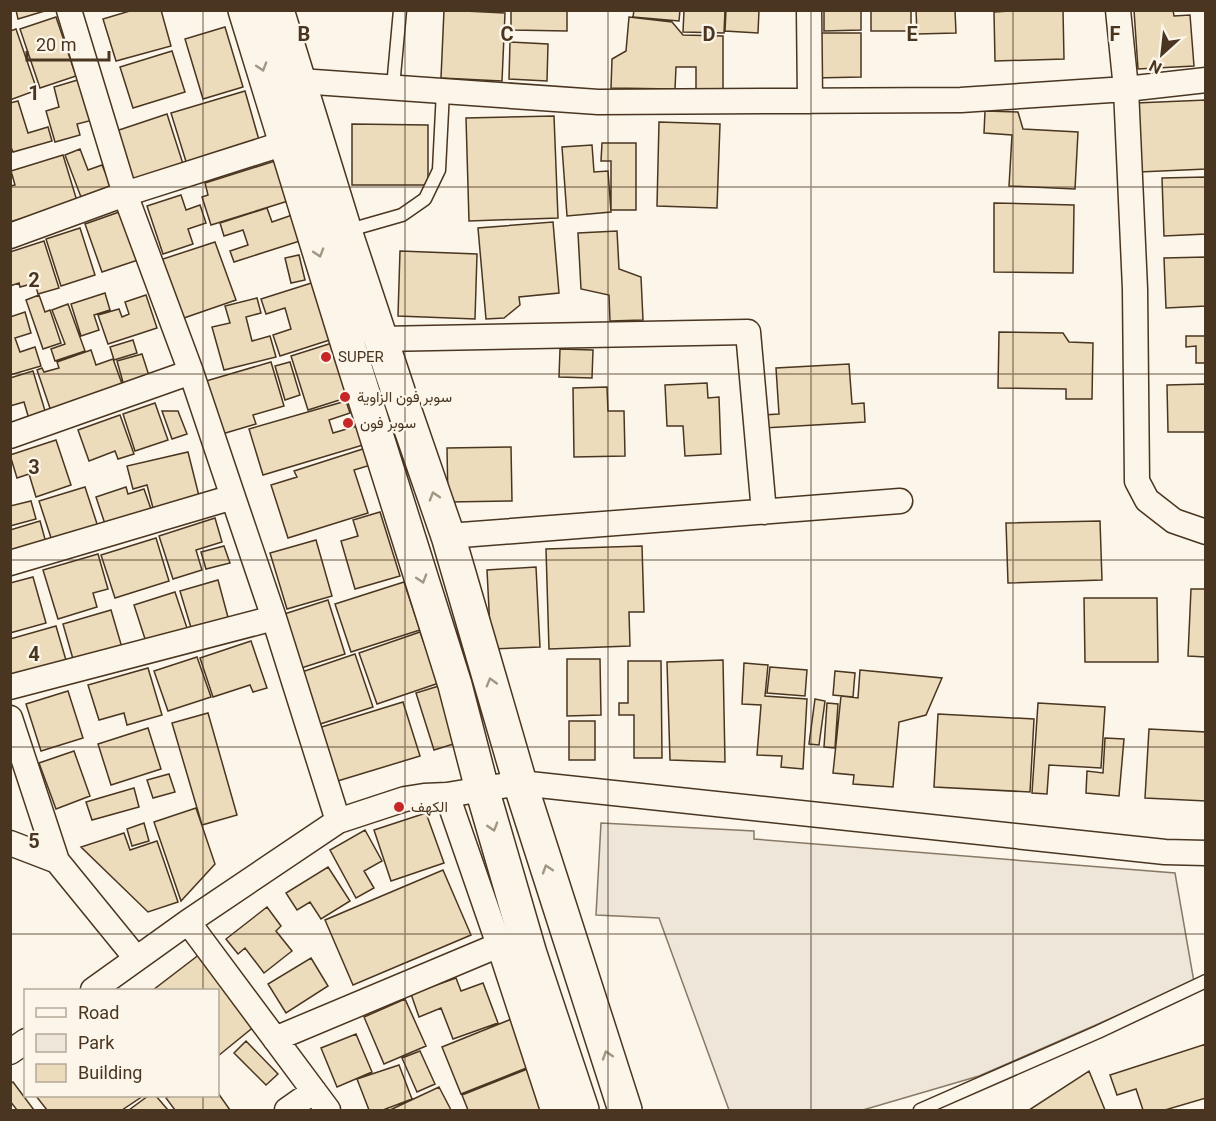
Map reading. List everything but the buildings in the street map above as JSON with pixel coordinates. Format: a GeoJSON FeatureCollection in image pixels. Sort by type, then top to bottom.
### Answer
{"type":"FeatureCollection","features":[{"type":"Feature","properties":{"kind":"main road"},"geometry":{"type":"LineString","coordinates":[[245,10],[455,685],[482,789],[530,954],[582,1110]]}},
{"type":"Feature","properties":{"kind":"main road"},"geometry":{"type":"LineString","coordinates":[[277,10],[345,231],[448,536],[520,783],[625,1110]]}},
{"type":"Feature","properties":{"kind":"street"},"geometry":{"type":"LineString","coordinates":[[69,10],[125,194],[191,372],[274,618],[338,821]]}},
{"type":"Feature","properties":{"kind":"street"},"geometry":{"type":"LineString","coordinates":[[809,10],[810,102]]}},
{"type":"Feature","properties":{"kind":"street"},"geometry":{"type":"LineString","coordinates":[[1118,10],[1126,89],[1135,289],[1137,481],[1147,500],[1174,521],[1206,532]]}},
{"type":"Feature","properties":{"kind":"street"},"geometry":{"type":"LineString","coordinates":[[300,81],[598,102],[810,102],[961,100],[1126,89],[1206,80]]}},
{"type":"Feature","properties":{"kind":"street"},"geometry":{"type":"LineString","coordinates":[[10,236],[125,194],[285,142]]}},
{"type":"Feature","properties":{"kind":"street"},"geometry":{"type":"LineString","coordinates":[[381,339],[748,332],[764,512]]}},
{"type":"Feature","properties":{"kind":"street"},"geometry":{"type":"LineString","coordinates":[[10,436],[191,372]]}},
{"type":"Feature","properties":{"kind":"street"},"geometry":{"type":"LineString","coordinates":[[10,563],[233,498]]}},
{"type":"Feature","properties":{"kind":"street"},"geometry":{"type":"LineString","coordinates":[[448,536],[900,501]]}},
{"type":"Feature","properties":{"kind":"street"},"geometry":{"type":"LineString","coordinates":[[10,687],[274,618]]}},
{"type":"Feature","properties":{"kind":"street"},"geometry":{"type":"LineString","coordinates":[[10,718],[57,861],[136,958]]}},
{"type":"Feature","properties":{"kind":"street"},"geometry":{"type":"LineString","coordinates":[[94,989],[188,922],[338,821],[405,799],[447,795],[520,783],[1153,850],[1206,853]]}},
{"type":"Feature","properties":{"kind":"street"},"geometry":{"type":"LineString","coordinates":[[447,795],[554,1110]]}},
{"type":"Feature","properties":{"kind":"street"},"geometry":{"type":"LineString","coordinates":[[10,843],[57,861]]}},
{"type":"Feature","properties":{"kind":"street"},"geometry":{"type":"LineString","coordinates":[[188,922],[328,1110]]}},
{"type":"Feature","properties":{"kind":"street"},"geometry":{"type":"LineString","coordinates":[[275,1039],[499,945]]}},
{"type":"Feature","properties":{"kind":"street"},"geometry":{"type":"LineString","coordinates":[[10,1052],[24,1042]]}},
{"type":"Feature","properties":{"kind":"street"},"geometry":{"type":"LineString","coordinates":[[287,1110],[314,1091]]}},
{"type":"Feature","properties":{"kind":"lane"},"geometry":{"type":"LineString","coordinates":[[393,87],[400,10]]}},
{"type":"Feature","properties":{"kind":"lane"},"geometry":{"type":"LineString","coordinates":[[345,231],[402,215],[425,200],[439,170],[443,91]]}},
{"type":"Feature","properties":{"kind":"lane"},"geometry":{"type":"LineString","coordinates":[[920,1110],[1098,1032],[1206,981]]}},
{"type":"Feature","properties":{"kind":"green space"},"geometry":{"type":"Polygon","coordinates":[[[601,823],[754,831],[754,839],[1175,873],[1194,982],[979,1076],[863,1110],[729,1110],[659,918],[596,915],[601,823]]]}},
{"type":"Feature","properties":{"kind":"place","name":"SUPER"},"geometry":{"type":"Point","coordinates":[326,357]}},
{"type":"Feature","properties":{"kind":"place","name":"سوبر فون الزاوية"},"geometry":{"type":"Point","coordinates":[345,397]}},
{"type":"Feature","properties":{"kind":"place","name":"سوبر فون"},"geometry":{"type":"Point","coordinates":[348,423]}},
{"type":"Feature","properties":{"kind":"place","name":"الكهف"},"geometry":{"type":"Point","coordinates":[399,807]}}]}
